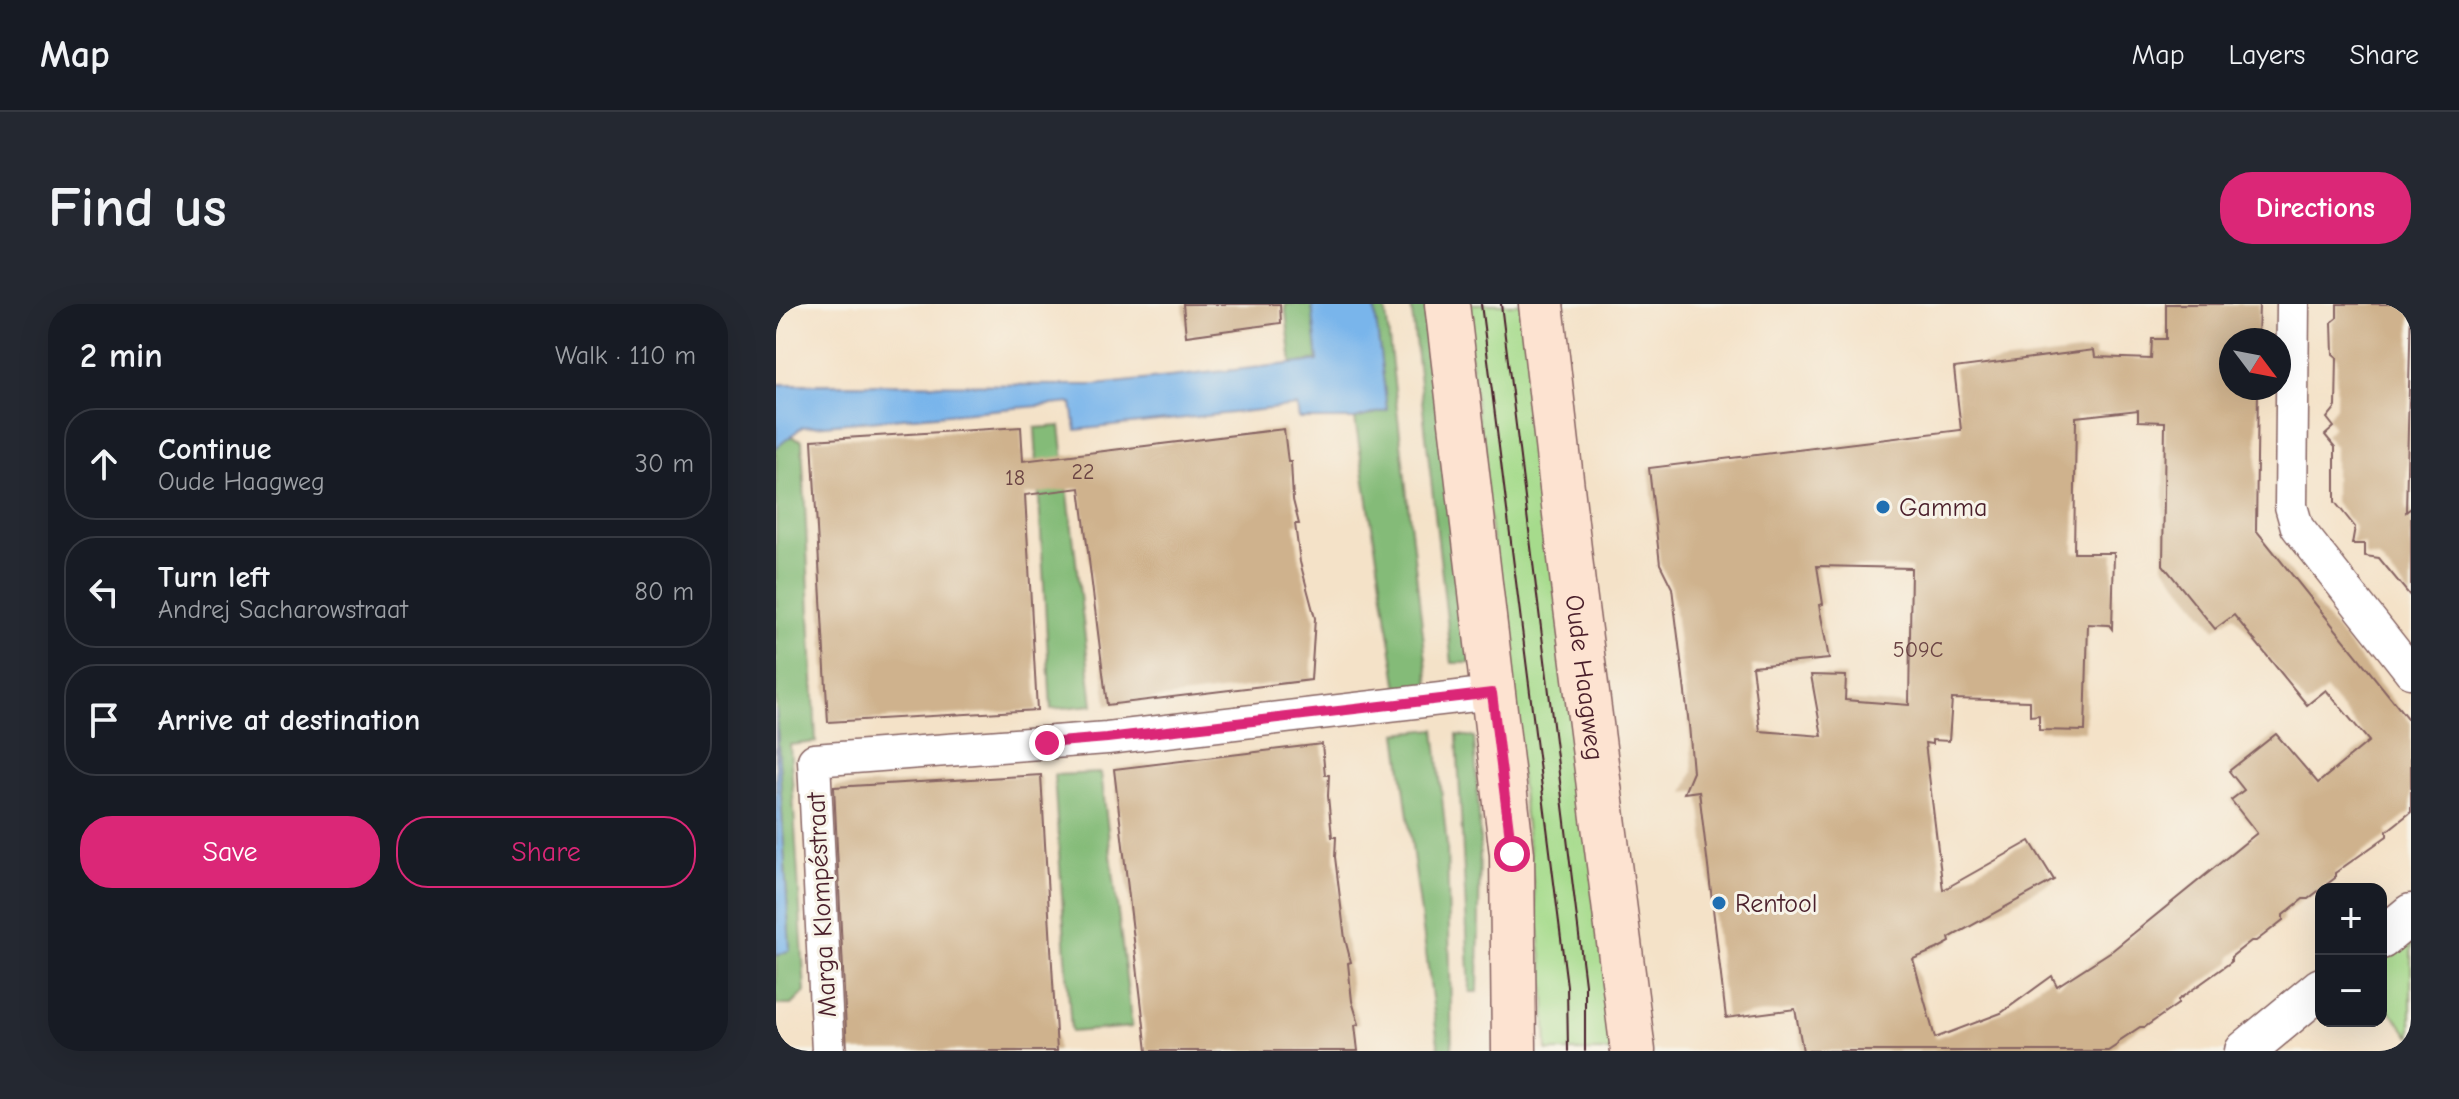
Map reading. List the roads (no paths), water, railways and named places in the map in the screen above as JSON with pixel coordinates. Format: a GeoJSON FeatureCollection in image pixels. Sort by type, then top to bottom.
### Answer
{"type":"FeatureCollection","features":[{"type":"Feature","properties":{"kind":"main road"},"geometry":{"type":"LineString","coordinates":[[1447,304],[1512,854],[1514,1051]]}},
{"type":"Feature","properties":{"kind":"main road","name":"Oude Haagweg"},"geometry":{"type":"LineString","coordinates":[[1541,304],[1573,584],[1633,1051]]}},
{"type":"Feature","properties":{"kind":"street"},"geometry":{"type":"LineString","coordinates":[[2293,304],[2291,506],[2297,527],[2411,672]]}},
{"type":"Feature","properties":{"kind":"street","name":"Marga Klompéstraat"},"geometry":{"type":"LineString","coordinates":[[828,1051],[814,760],[1107,738],[1492,693]]}},
{"type":"Feature","properties":{"kind":"street"},"geometry":{"type":"LineString","coordinates":[[2387,934],[2411,914]]}},
{"type":"Feature","properties":{"kind":"street"},"geometry":{"type":"LineString","coordinates":[[2245,1051],[2315,993]]}},
{"type":"Feature","properties":{"kind":"water"},"geometry":{"type":"Polygon","coordinates":[[[1312,304],[1374,304],[1387,410],[1355,419],[1299,419],[1297,406],[1076,430],[1072,403],[802,427],[776,448],[776,384],[1096,385],[1318,361],[1312,304]]]}},
{"type":"Feature","properties":{"kind":"water"},"geometry":{"type":"Polygon","coordinates":[[[776,710],[790,950],[776,956],[776,710]]]}},
{"type":"Feature","properties":{"kind":"tram line"},"geometry":{"type":"LineString","coordinates":[[1481,304],[1567,986],[1568,1051]]}},
{"type":"Feature","properties":{"kind":"tram line"},"geometry":{"type":"LineString","coordinates":[[1501,304],[1585,984],[1585,1051]]}},
{"type":"Feature","properties":{"kind":"place","name":"Gamma"},"geometry":{"type":"Point","coordinates":[1883,507]}},
{"type":"Feature","properties":{"kind":"place","name":"Rentool"},"geometry":{"type":"Point","coordinates":[1719,903]}}]}
